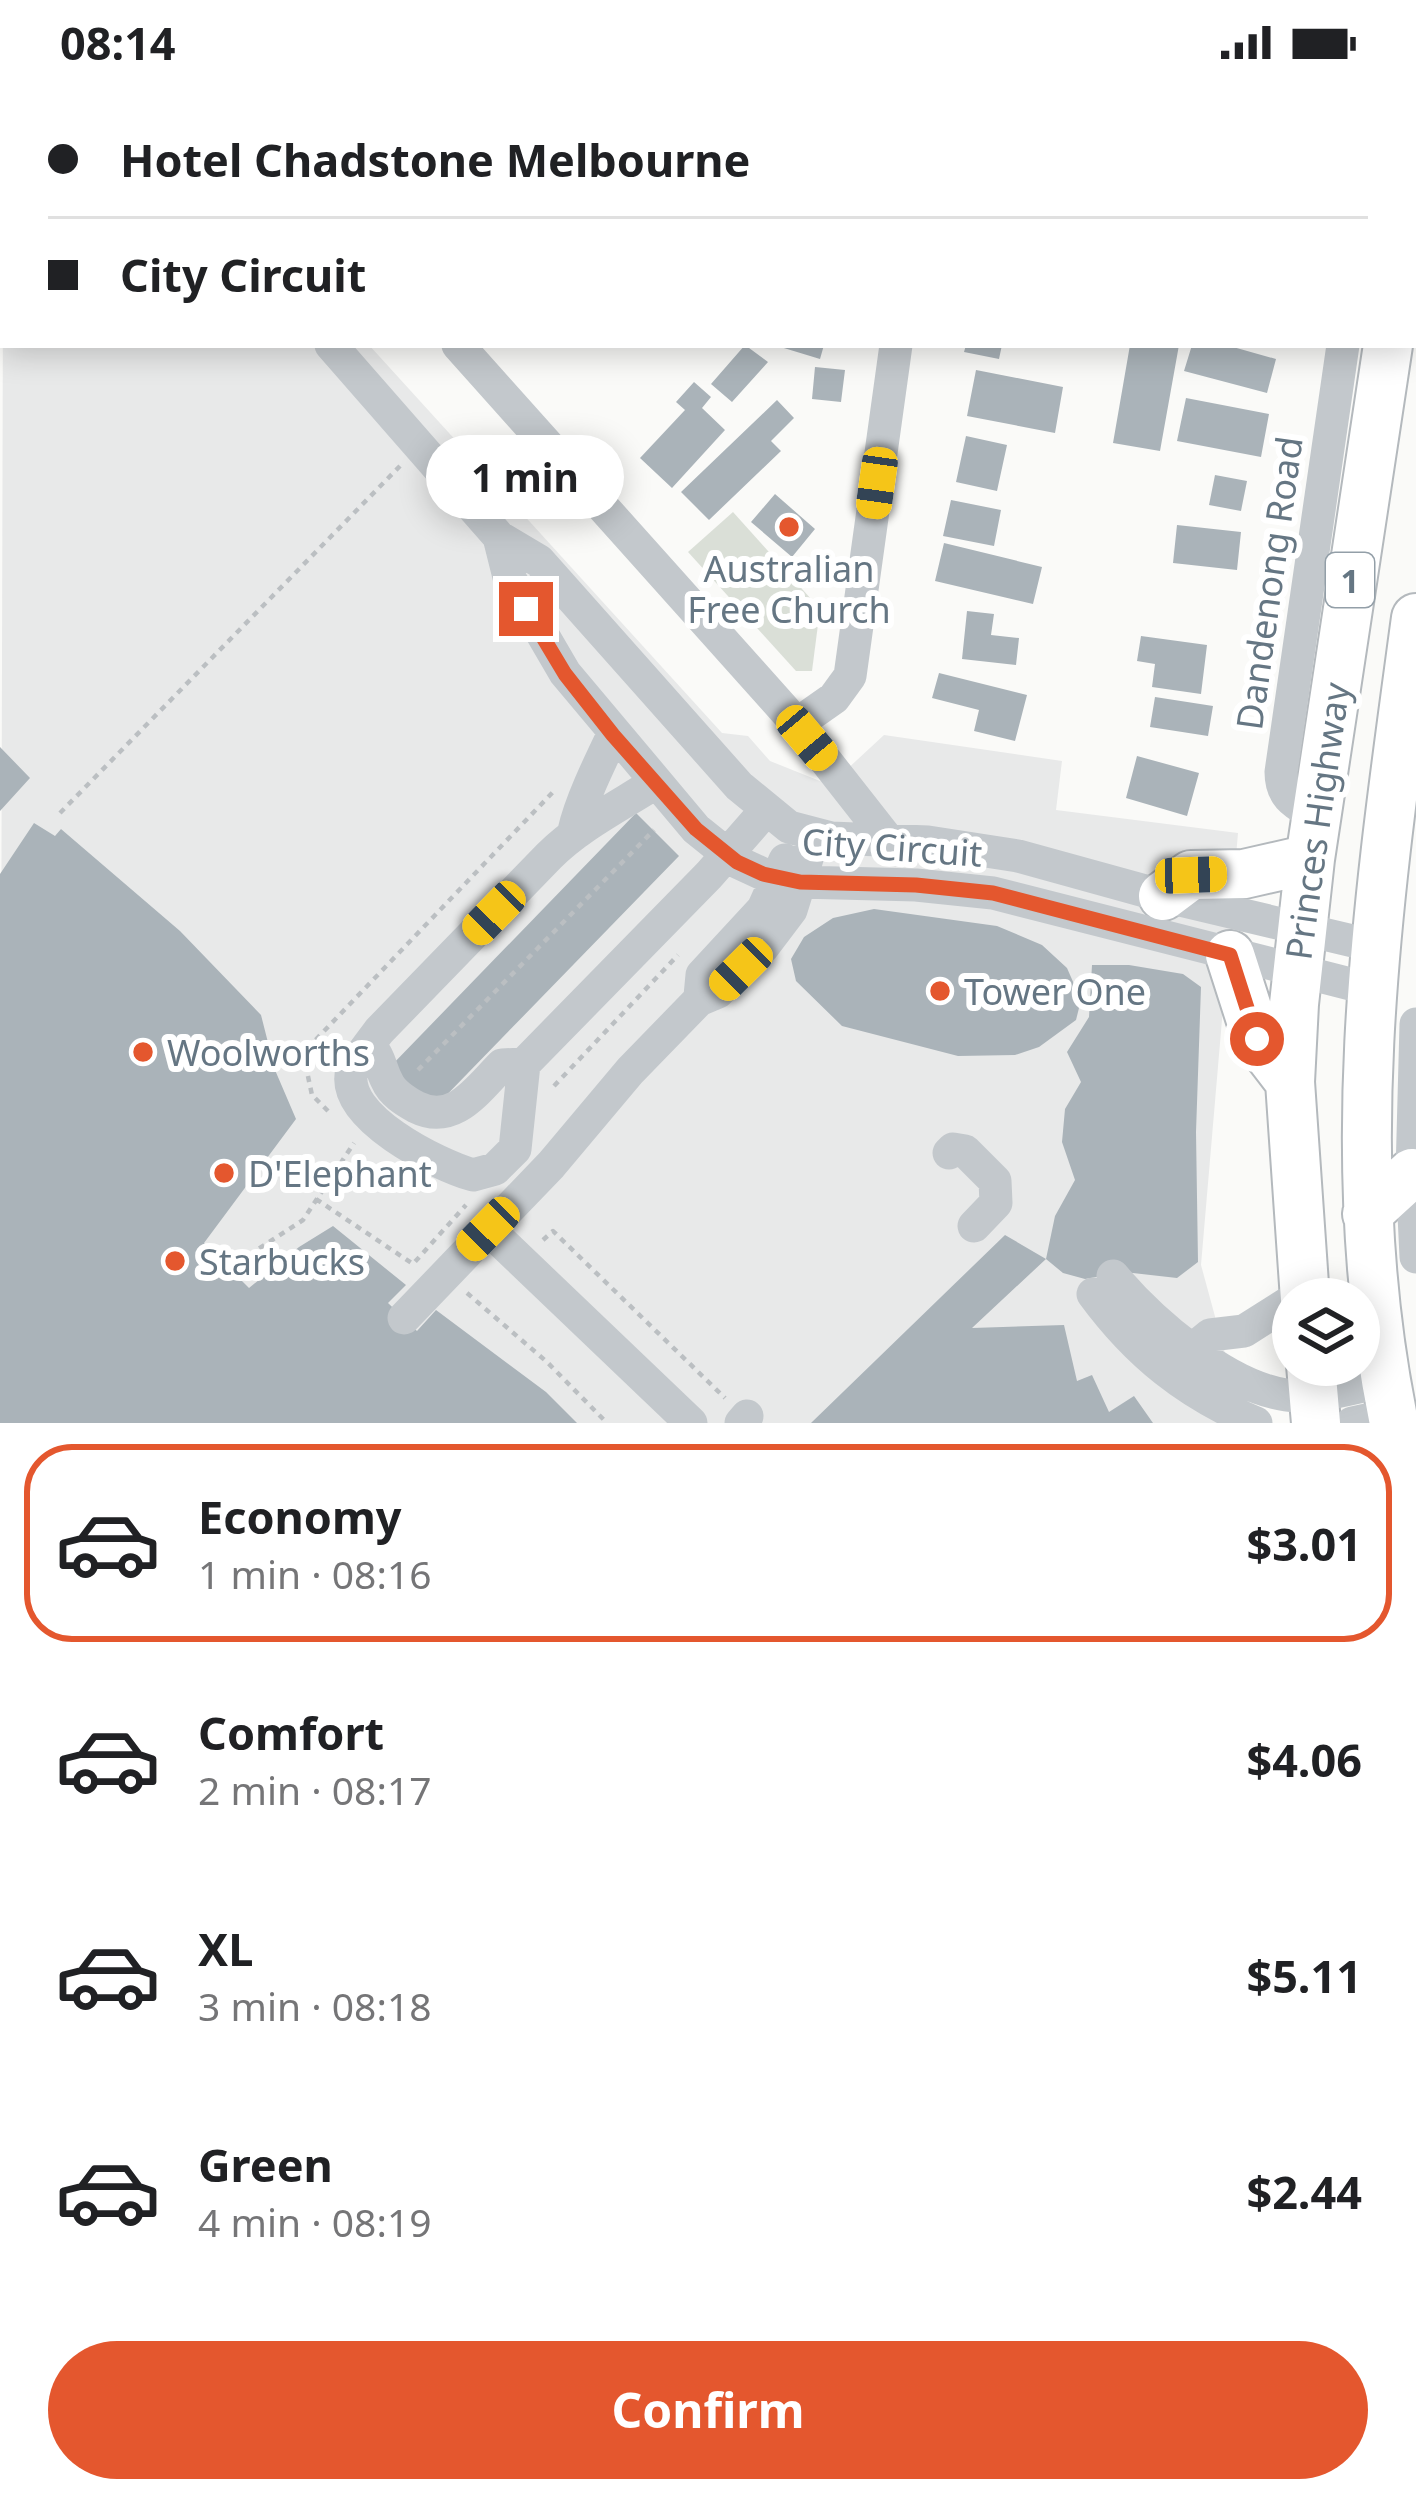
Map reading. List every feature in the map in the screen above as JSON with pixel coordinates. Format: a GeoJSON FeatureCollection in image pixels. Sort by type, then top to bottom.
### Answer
{"type":"FeatureCollection","features":[{"type":"Feature","properties":{"kind":"highway","name":"Princes Highway"},"geometry":{"type":"LineString","coordinates":[[1298,1278],[1290,1082],[1299,951],[1388,348]]}},
{"type":"Feature","properties":{"kind":"highway","name":"Princes Highway"},"geometry":{"type":"LineString","coordinates":[[1381,1410],[1367,1214],[1366,1088],[1372,967],[1416,618]]}},
{"type":"Feature","properties":{"kind":"highway"},"geometry":{"type":"LineString","coordinates":[[1163,896],[1191,875],[1244,874],[1313,837]]}},
{"type":"Feature","properties":{"kind":"highway"},"geometry":{"type":"LineString","coordinates":[[1230,955],[1257,1039],[1290,1082]]}},
{"type":"Feature","properties":{"kind":"highway"},"geometry":{"type":"LineString","coordinates":[[1367,1214],[1412,1173]]}},
{"type":"Feature","properties":{"kind":"street","name":"City Circuit"},"geometry":{"type":"LineString","coordinates":[[334,348],[499,537],[539,560],[765,811],[805,832],[1004,853],[1163,896],[1299,951],[1372,967]]}},
{"type":"Feature","properties":{"kind":"street"},"geometry":{"type":"LineString","coordinates":[[461,348],[797,724],[888,840]]}},
{"type":"Feature","properties":{"kind":"street"},"geometry":{"type":"LineString","coordinates":[[797,724],[834,698],[850,676],[896,348]]}},
{"type":"Feature","properties":{"kind":"street","name":"Dandenong Road"},"geometry":{"type":"LineString","coordinates":[[1313,837],[1282,789],[1281,772],[1343,348]]}},
{"type":"Feature","properties":{"kind":"street","name":"City Circuit"},"geometry":{"type":"LineString","coordinates":[[499,537],[509,577],[565,674],[696,829],[727,855],[789,880],[993,893],[1230,955],[1299,951]]}},
{"type":"Feature","properties":{"kind":"street"},"geometry":{"type":"LineString","coordinates":[[574,831],[613,735]]}},
{"type":"Feature","properties":{"kind":"street"},"geometry":{"type":"LineString","coordinates":[[656,783],[593,825],[574,831],[379,1031],[351,1071],[353,1091],[382,1130],[473,1175],[503,1164],[517,1140],[524,1064],[765,811]]}},
{"type":"Feature","properties":{"kind":"street"},"geometry":{"type":"LineString","coordinates":[[404,1318],[488,1229],[556,1170],[605,1096],[699,1000],[718,992],[764,947],[790,910],[789,880],[805,832]]}},
{"type":"Feature","properties":{"kind":"street"},"geometry":{"type":"LineString","coordinates":[[1416,1024],[1412,1173],[1416,1257]]}},
{"type":"Feature","properties":{"kind":"street"},"geometry":{"type":"LineString","coordinates":[[371,1047],[382,1060],[386,1082],[396,1094],[433,1113],[458,1108],[502,1064],[524,1064]]}},
{"type":"Feature","properties":{"kind":"street"},"geometry":{"type":"LineString","coordinates":[[427,1154],[433,1113]]}},
{"type":"Feature","properties":{"kind":"street"},"geometry":{"type":"LineString","coordinates":[[949,1153],[959,1148],[965,1151],[995,1181],[997,1203],[974,1226]]}},
{"type":"Feature","properties":{"kind":"street"},"geometry":{"type":"LineString","coordinates":[[488,1229],[691,1423]]}},
{"type":"Feature","properties":{"kind":"street"},"geometry":{"type":"LineString","coordinates":[[1256,1423],[1179,1384],[1137,1348],[1103,1285],[1138,1303],[1193,1349],[1267,1390],[1295,1396],[1314,1394],[1381,1410]]}},
{"type":"Feature","properties":{"kind":"street"},"geometry":{"type":"LineString","coordinates":[[1193,1349],[1210,1335],[1253,1327],[1272,1315]]}},
{"type":"Feature","properties":{"kind":"path"},"geometry":{"type":"LineString","coordinates":[[60,813],[420,446]]}},
{"type":"Feature","properties":{"kind":"path"},"geometry":{"type":"LineString","coordinates":[[406,1083],[654,830]]}},
{"type":"Feature","properties":{"kind":"path"},"geometry":{"type":"LineString","coordinates":[[230,1268],[303,1220],[362,1131]]}},
{"type":"Feature","properties":{"kind":"path"},"geometry":{"type":"LineString","coordinates":[[316,1199],[413,1264],[474,1197]]}},
{"type":"Feature","properties":{"kind":"path"},"geometry":{"type":"LineString","coordinates":[[538,1244],[553,1231],[744,1419]]}},
{"type":"Feature","properties":{"kind":"path"},"geometry":{"type":"LineString","coordinates":[[458,1285],[547,1362],[607,1423]]}},
{"type":"Feature","properties":{"kind":"shaded area"},"geometry":{"type":"Polygon","coordinates":[[[3,348],[372,348],[722,733],[748,736],[770,761],[830,785],[884,735],[1062,761],[1056,810],[1238,833],[1201,1265],[1244,1423],[0,1423],[3,348]]]}},
{"type":"Feature","properties":{"kind":"shaded area"},"geometry":{"type":"Polygon","coordinates":[[[733,512],[820,609],[812,671],[796,671],[688,552],[733,512]]]}},
{"type":"Feature","properties":{"kind":"building"},"geometry":{"type":"Polygon","coordinates":[[[742,348],[768,362],[732,402],[711,384],[742,348]]]}},
{"type":"Feature","properties":{"kind":"building"},"geometry":{"type":"Polygon","coordinates":[[[784,348],[823,348],[820,359],[784,348]]]}},
{"type":"Feature","properties":{"kind":"building"},"geometry":{"type":"Polygon","coordinates":[[[965,348],[1001,348],[999,359],[964,352],[965,348]]]}},
{"type":"Feature","properties":{"kind":"building"},"geometry":{"type":"Polygon","coordinates":[[[1129,348],[1178,348],[1160,451],[1113,443],[1129,348]]]}},
{"type":"Feature","properties":{"kind":"building"},"geometry":{"type":"Polygon","coordinates":[[[1191,348],[1237,348],[1276,359],[1267,393],[1184,371],[1191,348]]]}},
{"type":"Feature","properties":{"kind":"building"},"geometry":{"type":"Polygon","coordinates":[[[815,367],[845,370],[841,402],[812,399],[815,367]]]}},
{"type":"Feature","properties":{"kind":"building"},"geometry":{"type":"Polygon","coordinates":[[[976,370],[1063,387],[1055,433],[967,416],[976,370]]]}},
{"type":"Feature","properties":{"kind":"building"},"geometry":{"type":"Polygon","coordinates":[[[694,382],[711,397],[702,408],[725,430],[672,488],[640,458],[685,410],[676,402],[694,382]]]}},
{"type":"Feature","properties":{"kind":"building"},"geometry":{"type":"Polygon","coordinates":[[[1186,398],[1269,414],[1261,457],[1177,441],[1186,398]]]}},
{"type":"Feature","properties":{"kind":"building"},"geometry":{"type":"Polygon","coordinates":[[[777,400],[794,418],[771,441],[781,451],[709,520],[681,492],[777,400]]]}},
{"type":"Feature","properties":{"kind":"building"},"geometry":{"type":"Polygon","coordinates":[[[966,436],[1007,445],[997,491],[956,482],[966,436]]]}},
{"type":"Feature","properties":{"kind":"building"},"geometry":{"type":"Polygon","coordinates":[[[1215,475],[1247,481],[1241,511],[1209,505],[1215,475]]]}},
{"type":"Feature","properties":{"kind":"building"},"geometry":{"type":"Polygon","coordinates":[[[775,494],[815,529],[792,557],[751,522],[775,494]]]}},
{"type":"Feature","properties":{"kind":"building"},"geometry":{"type":"Polygon","coordinates":[[[951,500],[1001,510],[994,546],[943,536],[951,500]]]}},
{"type":"Feature","properties":{"kind":"building"},"geometry":{"type":"Polygon","coordinates":[[[1177,525],[1241,532],[1237,570],[1173,563],[1177,525]]]}},
{"type":"Feature","properties":{"kind":"building"},"geometry":{"type":"Polygon","coordinates":[[[944,543],[1042,567],[1033,604],[935,581],[944,543]]]}},
{"type":"Feature","properties":{"kind":"building"},"geometry":{"type":"Polygon","coordinates":[[[967,611],[994,614],[991,635],[1019,638],[1016,665],[962,659],[967,611]]]}},
{"type":"Feature","properties":{"kind":"building"},"geometry":{"type":"Polygon","coordinates":[[[1141,636],[1207,645],[1201,694],[1152,687],[1155,664],[1137,661],[1141,636]]]}},
{"type":"Feature","properties":{"kind":"building"},"geometry":{"type":"Polygon","coordinates":[[[939,673],[1027,695],[1015,741],[974,731],[979,710],[932,698],[939,673]]]}},
{"type":"Feature","properties":{"kind":"building"},"geometry":{"type":"Polygon","coordinates":[[[1155,697],[1213,706],[1208,736],[1150,727],[1155,697]]]}},
{"type":"Feature","properties":{"kind":"building"},"geometry":{"type":"Polygon","coordinates":[[[0,747],[30,778],[0,811],[0,747]]]}},
{"type":"Feature","properties":{"kind":"building"},"geometry":{"type":"Polygon","coordinates":[[[1137,756],[1199,773],[1187,816],[1126,798],[1137,756]]]}},
{"type":"Feature","properties":{"kind":"building"},"geometry":{"type":"Polygon","coordinates":[[[636,813],[679,856],[433,1109],[390,1067],[636,813]]]}},
{"type":"Feature","properties":{"kind":"building"},"geometry":{"type":"Polygon","coordinates":[[[34,823],[55,836],[61,829],[180,931],[261,1015],[275,1070],[296,1119],[204,1243],[249,1288],[333,1226],[406,1285],[388,1303],[417,1331],[436,1310],[546,1392],[577,1423],[0,1423],[0,874],[34,823]]]}},
{"type":"Feature","properties":{"kind":"building","name":"Tower One"},"geometry":{"type":"Polygon","coordinates":[[[874,909],[997,926],[1042,945],[1067,968],[1081,1000],[1076,1020],[1039,1047],[1015,1055],[958,1056],[842,1026],[796,981],[791,959],[804,937],[833,918],[874,909]]]}},
{"type":"Feature","properties":{"kind":"building"},"geometry":{"type":"Polygon","coordinates":[[[1092,965],[1129,965],[1183,974],[1201,987],[1198,1262],[1177,1278],[1124,1272],[1085,1279],[1063,1273],[1046,1259],[1055,1216],[1075,1180],[1062,1142],[1065,1109],[1081,1082],[1067,1052],[1089,1017],[1092,965]]]}},
{"type":"Feature","properties":{"kind":"building"},"geometry":{"type":"Polygon","coordinates":[[[1005,1235],[1046,1259],[972,1328],[1064,1325],[1077,1381],[1092,1375],[1109,1412],[1134,1396],[1153,1423],[811,1423],[1005,1235]]]}},
{"type":"Feature","properties":{"kind":"place","name":"Australian Free Church"},"geometry":{"type":"Point","coordinates":[789,527]}},
{"type":"Feature","properties":{"kind":"place","name":"Tower One"},"geometry":{"type":"Point","coordinates":[940,991]}},
{"type":"Feature","properties":{"kind":"place","name":"Woolworths"},"geometry":{"type":"Point","coordinates":[143,1052]}},
{"type":"Feature","properties":{"kind":"place","name":"D'Elephant"},"geometry":{"type":"Point","coordinates":[224,1173]}},
{"type":"Feature","properties":{"kind":"place","name":"Starbucks"},"geometry":{"type":"Point","coordinates":[175,1261]}},
{"type":"Feature","properties":{"kind":"route"},"geometry":{"type":"LineString","coordinates":[[526,609],[565,674],[613,735],[696,829],[737,862],[800,882],[916,885],[993,893],[1230,955],[1257,1039]]}}]}
